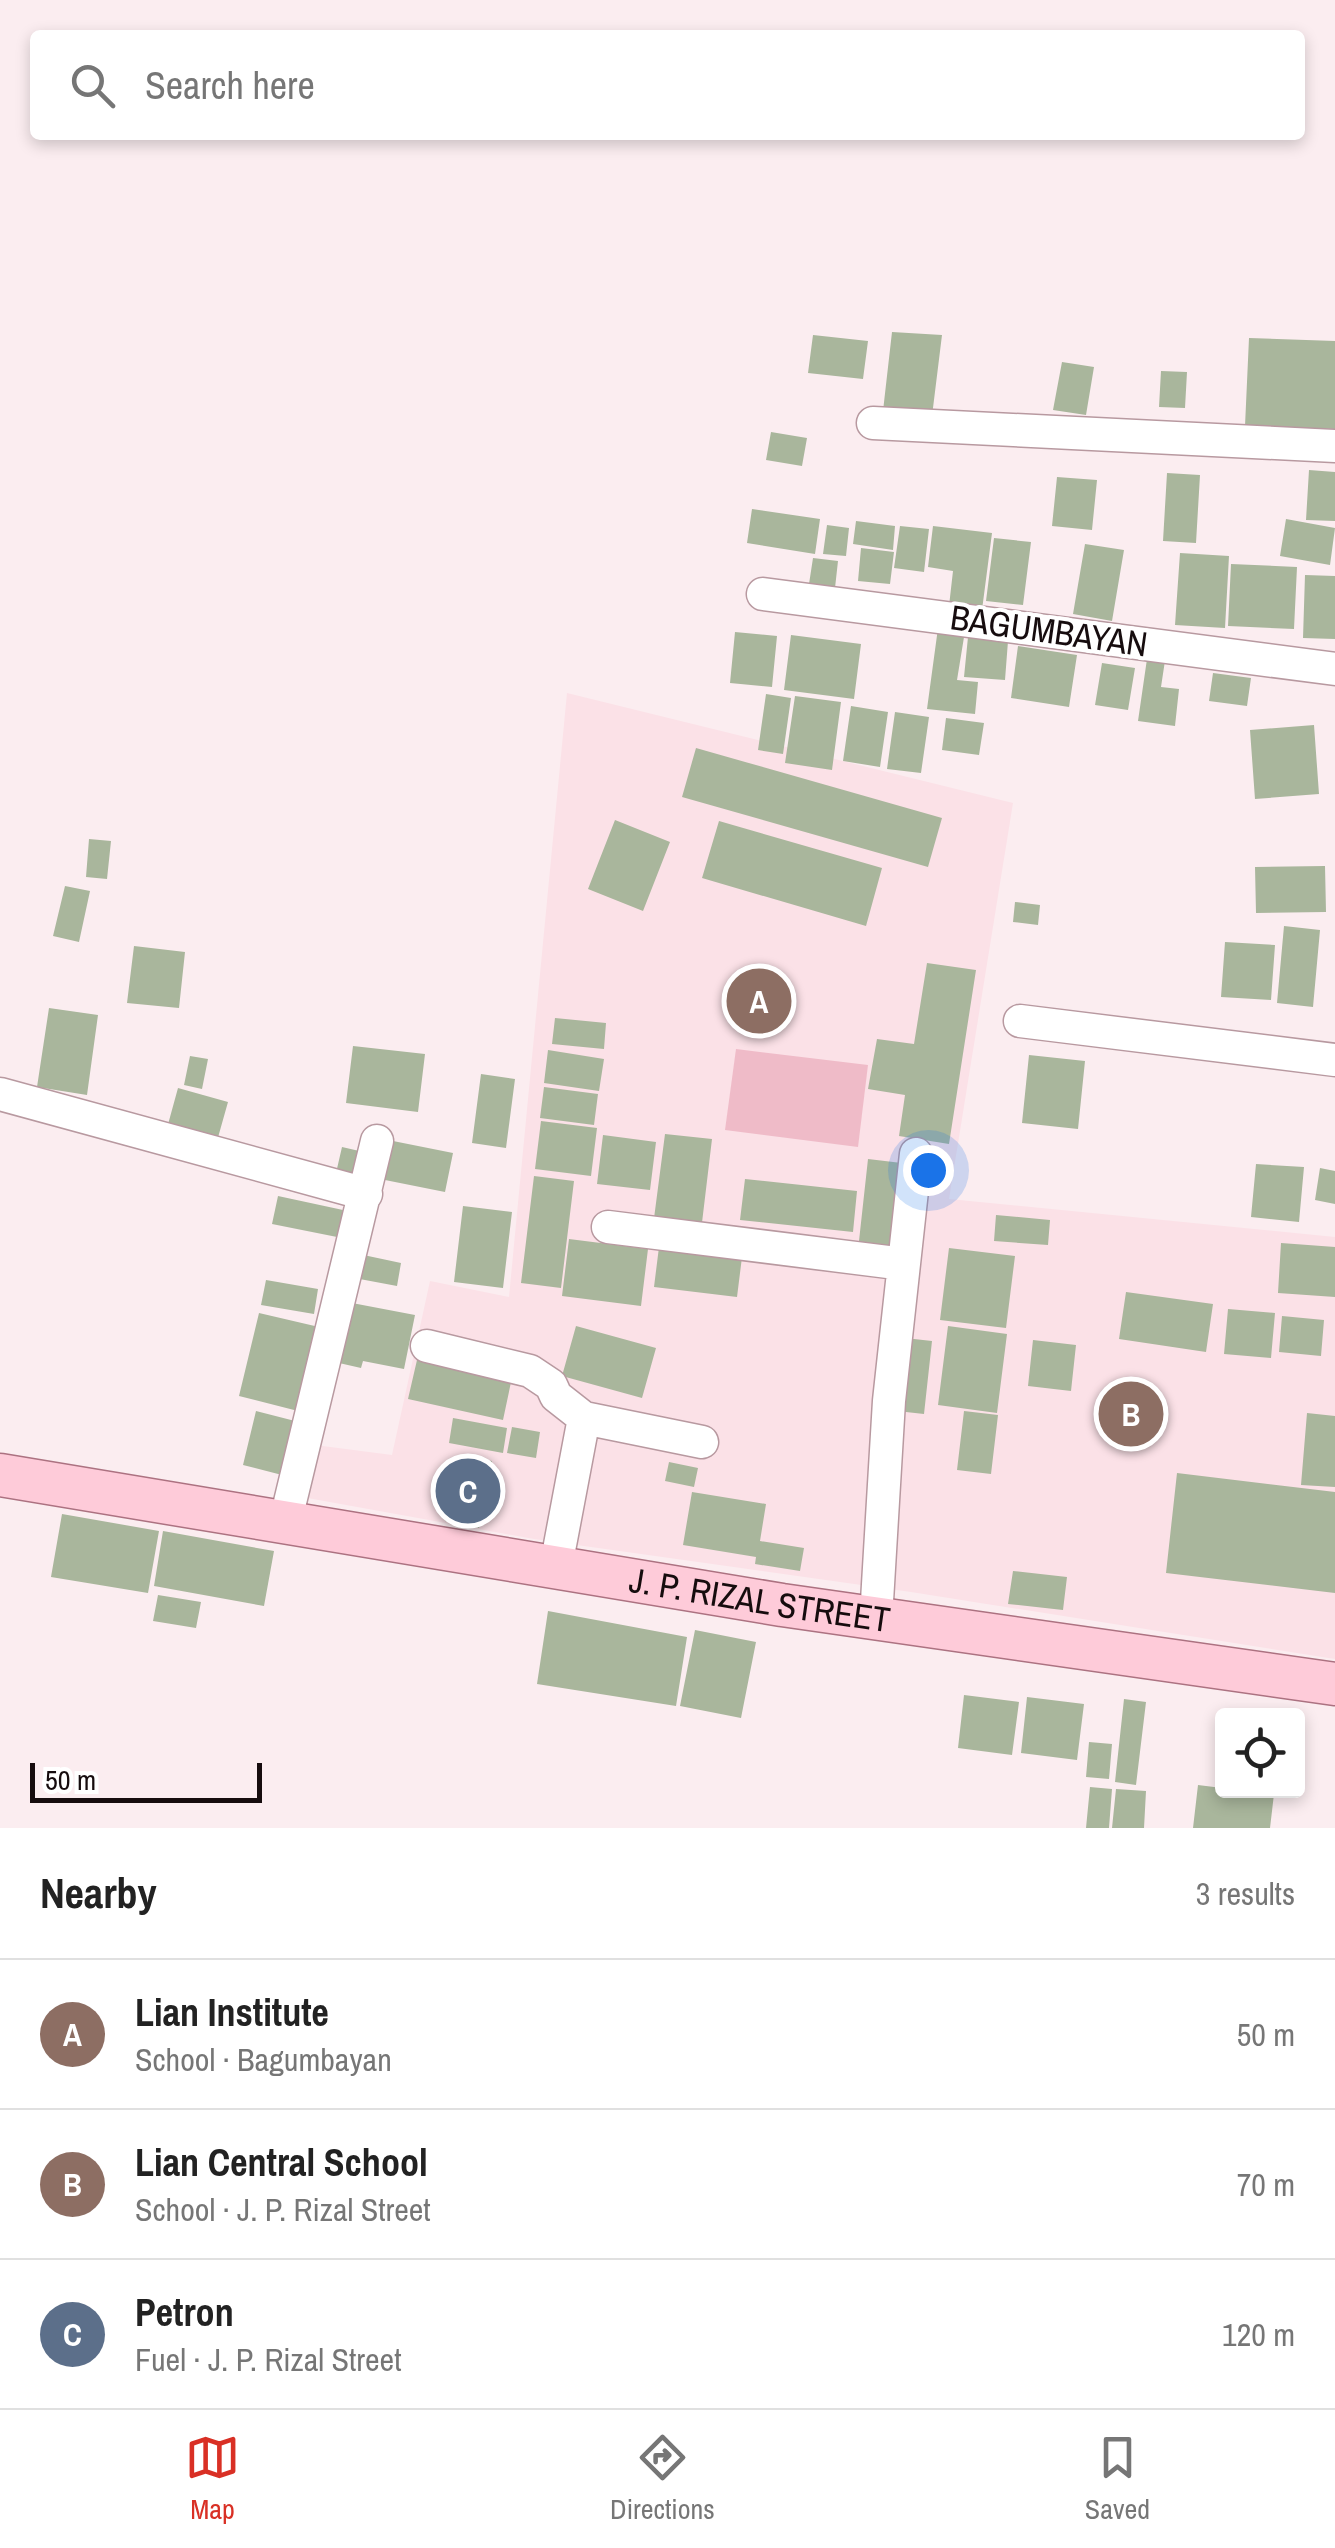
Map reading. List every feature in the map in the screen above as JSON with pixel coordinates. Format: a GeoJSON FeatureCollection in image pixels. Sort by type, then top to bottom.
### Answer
{"type":"FeatureCollection","features":[{"type":"Feature","properties":{"kind":"main road","name":"J. P. RIZAL STREET"},"geometry":{"type":"LineString","coordinates":[[0,1475],[876,1618],[1335,1684]]}},
{"type":"Feature","properties":{"kind":"street"},"geometry":{"type":"LineString","coordinates":[[873,423],[1335,446]]}},
{"type":"Feature","properties":{"kind":"street","name":"BAGUMBAYAN"},"geometry":{"type":"LineString","coordinates":[[763,594],[1335,669]]}},
{"type":"Feature","properties":{"kind":"street"},"geometry":{"type":"LineString","coordinates":[[1020,1020],[1335,1060]]}},
{"type":"Feature","properties":{"kind":"street"},"geometry":{"type":"LineString","coordinates":[[0,1094],[366,1194]]}},
{"type":"Feature","properties":{"kind":"street"},"geometry":{"type":"LineString","coordinates":[[285,1523],[377,1141]]}},
{"type":"Feature","properties":{"kind":"street"},"geometry":{"type":"LineString","coordinates":[[876,1618],[889,1401],[916,1154]]}},
{"type":"Feature","properties":{"kind":"street"},"geometry":{"type":"LineString","coordinates":[[608,1227],[904,1264]]}},
{"type":"Feature","properties":{"kind":"street"},"geometry":{"type":"LineString","coordinates":[[428,1346],[530,1371],[552,1385],[556,1396],[584,1418],[702,1442]]}},
{"type":"Feature","properties":{"kind":"street"},"geometry":{"type":"LineString","coordinates":[[556,1566],[584,1418]]}},
{"type":"Feature","properties":{"kind":"shaded area"},"geometry":{"type":"Polygon","coordinates":[[[567,693],[1013,803],[949,1199],[1335,1237],[1335,1659],[911,1592],[534,1539],[302,1497],[315,1445],[392,1455],[430,1281],[509,1297],[567,693]]]}},
{"type":"Feature","properties":{"kind":"shaded area"},"geometry":{"type":"Polygon","coordinates":[[[736,1049],[868,1065],[858,1147],[725,1130],[736,1049]]]}},
{"type":"Feature","properties":{"kind":"building"},"geometry":{"type":"Polygon","coordinates":[[[892,332],[942,335],[932,416],[883,411],[892,332]]]}},
{"type":"Feature","properties":{"kind":"building"},"geometry":{"type":"Polygon","coordinates":[[[813,335],[868,341],[863,379],[808,373],[813,335]]]}},
{"type":"Feature","properties":{"kind":"building"},"geometry":{"type":"Polygon","coordinates":[[[1249,338],[1335,341],[1335,429],[1245,426],[1249,338]]]}},
{"type":"Feature","properties":{"kind":"building"},"geometry":{"type":"Polygon","coordinates":[[[1062,362],[1094,367],[1086,415],[1053,410],[1062,362]]]}},
{"type":"Feature","properties":{"kind":"building"},"geometry":{"type":"Polygon","coordinates":[[[1161,371],[1187,372],[1185,408],[1159,407],[1161,371]]]}},
{"type":"Feature","properties":{"kind":"building"},"geometry":{"type":"Polygon","coordinates":[[[771,432],[807,438],[802,466],[766,460],[771,432]]]}},
{"type":"Feature","properties":{"kind":"building"},"geometry":{"type":"Polygon","coordinates":[[[1309,470],[1335,472],[1335,521],[1306,520],[1309,470]]]}},
{"type":"Feature","properties":{"kind":"building"},"geometry":{"type":"Polygon","coordinates":[[[1167,473],[1200,475],[1196,543],[1163,541],[1167,473]]]}},
{"type":"Feature","properties":{"kind":"building"},"geometry":{"type":"Polygon","coordinates":[[[1057,477],[1097,480],[1092,530],[1052,526],[1057,477]]]}},
{"type":"Feature","properties":{"kind":"building"},"geometry":{"type":"Polygon","coordinates":[[[752,509],[820,519],[815,554],[747,543],[752,509]]]}},
{"type":"Feature","properties":{"kind":"building"},"geometry":{"type":"Polygon","coordinates":[[[1286,519],[1335,528],[1330,565],[1280,556],[1286,519]]]}},
{"type":"Feature","properties":{"kind":"building"},"geometry":{"type":"Polygon","coordinates":[[[856,521],[895,526],[893,550],[853,544],[856,521]]]}},
{"type":"Feature","properties":{"kind":"building"},"geometry":{"type":"Polygon","coordinates":[[[827,525],[849,528],[846,556],[823,554],[827,525]]]}},
{"type":"Feature","properties":{"kind":"building"},"geometry":{"type":"Polygon","coordinates":[[[900,526],[929,529],[924,572],[894,568],[900,526]]]}},
{"type":"Feature","properties":{"kind":"building"},"geometry":{"type":"Polygon","coordinates":[[[933,526],[992,533],[982,610],[949,606],[953,571],[928,567],[933,526]]]}},
{"type":"Feature","properties":{"kind":"building"},"geometry":{"type":"Polygon","coordinates":[[[994,538],[1031,542],[1023,605],[986,601],[994,538]]]}},
{"type":"Feature","properties":{"kind":"building"},"geometry":{"type":"Polygon","coordinates":[[[1085,544],[1124,550],[1112,621],[1073,614],[1085,544]]]}},
{"type":"Feature","properties":{"kind":"building"},"geometry":{"type":"Polygon","coordinates":[[[861,548],[894,552],[890,584],[858,581],[861,548]]]}},
{"type":"Feature","properties":{"kind":"building"},"geometry":{"type":"Polygon","coordinates":[[[1180,553],[1229,556],[1225,628],[1175,625],[1180,553]]]}},
{"type":"Feature","properties":{"kind":"building"},"geometry":{"type":"Polygon","coordinates":[[[813,558],[838,561],[835,588],[809,584],[813,558]]]}},
{"type":"Feature","properties":{"kind":"building"},"geometry":{"type":"Polygon","coordinates":[[[1231,564],[1297,567],[1294,629],[1228,626],[1231,564]]]}},
{"type":"Feature","properties":{"kind":"building"},"geometry":{"type":"Polygon","coordinates":[[[1305,575],[1335,576],[1335,639],[1303,638],[1305,575]]]}},
{"type":"Feature","properties":{"kind":"building"},"geometry":{"type":"Polygon","coordinates":[[[938,628],[965,631],[957,680],[978,682],[975,714],[927,709],[938,628]]]}},
{"type":"Feature","properties":{"kind":"building"},"geometry":{"type":"Polygon","coordinates":[[[735,632],[777,636],[772,687],[730,683],[735,632]]]}},
{"type":"Feature","properties":{"kind":"building"},"geometry":{"type":"Polygon","coordinates":[[[791,635],[861,644],[854,699],[784,690],[791,635]]]}},
{"type":"Feature","properties":{"kind":"building"},"geometry":{"type":"Polygon","coordinates":[[[968,637],[1008,641],[1005,680],[964,677],[968,637]]]}},
{"type":"Feature","properties":{"kind":"building"},"geometry":{"type":"Polygon","coordinates":[[[1018,646],[1077,655],[1069,707],[1011,698],[1018,646]]]}},
{"type":"Feature","properties":{"kind":"building"},"geometry":{"type":"Polygon","coordinates":[[[1148,652],[1166,654],[1161,687],[1179,689],[1175,726],[1138,721],[1148,652]]]}},
{"type":"Feature","properties":{"kind":"building"},"geometry":{"type":"Polygon","coordinates":[[[1102,663],[1135,668],[1128,710],[1095,705],[1102,663]]]}},
{"type":"Feature","properties":{"kind":"building"},"geometry":{"type":"Polygon","coordinates":[[[1213,673],[1251,678],[1247,706],[1209,701],[1213,673]]]}},
{"type":"Feature","properties":{"kind":"building"},"geometry":{"type":"Polygon","coordinates":[[[766,694],[791,698],[783,754],[758,750],[766,694]]]}},
{"type":"Feature","properties":{"kind":"building"},"geometry":{"type":"Polygon","coordinates":[[[795,696],[841,702],[832,770],[785,763],[795,696]]]}},
{"type":"Feature","properties":{"kind":"building"},"geometry":{"type":"Polygon","coordinates":[[[851,706],[888,712],[880,767],[843,761],[851,706]]]}},
{"type":"Feature","properties":{"kind":"building"},"geometry":{"type":"Polygon","coordinates":[[[895,712],[929,717],[921,773],[887,769],[895,712]]]}},
{"type":"Feature","properties":{"kind":"building"},"geometry":{"type":"Polygon","coordinates":[[[946,718],[984,723],[979,755],[942,750],[946,718]]]}},
{"type":"Feature","properties":{"kind":"building"},"geometry":{"type":"Polygon","coordinates":[[[1314,725],[1319,794],[1255,799],[1250,730],[1314,725]]]}},
{"type":"Feature","properties":{"kind":"building"},"geometry":{"type":"Polygon","coordinates":[[[696,748],[942,818],[928,867],[682,797],[696,748]]]}},
{"type":"Feature","properties":{"kind":"building"},"geometry":{"type":"Polygon","coordinates":[[[615,820],[670,842],[643,911],[588,889],[615,820]]]}},
{"type":"Feature","properties":{"kind":"building"},"geometry":{"type":"Polygon","coordinates":[[[719,821],[882,868],[866,926],[702,878],[719,821]]]}},
{"type":"Feature","properties":{"kind":"building"},"geometry":{"type":"Polygon","coordinates":[[[89,839],[111,841],[107,879],[86,877],[89,839]]]}},
{"type":"Feature","properties":{"kind":"building"},"geometry":{"type":"Polygon","coordinates":[[[1325,866],[1326,912],[1256,913],[1255,867],[1325,866]]]}},
{"type":"Feature","properties":{"kind":"building"},"geometry":{"type":"Polygon","coordinates":[[[65,886],[90,891],[79,942],[53,936],[65,886]]]}},
{"type":"Feature","properties":{"kind":"building"},"geometry":{"type":"Polygon","coordinates":[[[1015,902],[1040,905],[1038,925],[1013,922],[1015,902]]]}},
{"type":"Feature","properties":{"kind":"building"},"geometry":{"type":"Polygon","coordinates":[[[1284,926],[1320,930],[1313,1007],[1277,1003],[1284,926]]]}},
{"type":"Feature","properties":{"kind":"building"},"geometry":{"type":"Polygon","coordinates":[[[1225,942],[1275,945],[1271,1000],[1221,997],[1225,942]]]}},
{"type":"Feature","properties":{"kind":"building"},"geometry":{"type":"Polygon","coordinates":[[[134,946],[185,952],[179,1008],[127,1003],[134,946]]]}},
{"type":"Feature","properties":{"kind":"building"},"geometry":{"type":"Polygon","coordinates":[[[927,963],[976,970],[949,1144],[899,1136],[905,1095],[868,1089],[877,1039],[914,1044],[927,963]]]}},
{"type":"Feature","properties":{"kind":"building"},"geometry":{"type":"Polygon","coordinates":[[[49,1008],[98,1015],[87,1095],[37,1087],[49,1008]]]}},
{"type":"Feature","properties":{"kind":"building"},"geometry":{"type":"Polygon","coordinates":[[[555,1018],[606,1023],[604,1049],[552,1044],[555,1018]]]}},
{"type":"Feature","properties":{"kind":"building"},"geometry":{"type":"Polygon","coordinates":[[[353,1046],[425,1054],[418,1112],[346,1103],[353,1046]]]}},
{"type":"Feature","properties":{"kind":"building"},"geometry":{"type":"Polygon","coordinates":[[[548,1050],[604,1059],[599,1091],[544,1083],[548,1050]]]}},
{"type":"Feature","properties":{"kind":"building"},"geometry":{"type":"Polygon","coordinates":[[[1029,1055],[1085,1061],[1078,1129],[1022,1123],[1029,1055]]]}},
{"type":"Feature","properties":{"kind":"building"},"geometry":{"type":"Polygon","coordinates":[[[190,1056],[208,1059],[202,1089],[184,1085],[190,1056]]]}},
{"type":"Feature","properties":{"kind":"building"},"geometry":{"type":"Polygon","coordinates":[[[481,1074],[515,1079],[506,1148],[472,1143],[481,1074]]]}},
{"type":"Feature","properties":{"kind":"building"},"geometry":{"type":"Polygon","coordinates":[[[544,1087],[598,1094],[594,1125],[540,1118],[544,1087]]]}},
{"type":"Feature","properties":{"kind":"building"},"geometry":{"type":"Polygon","coordinates":[[[178,1088],[228,1102],[217,1141],[167,1128],[178,1088]]]}},
{"type":"Feature","properties":{"kind":"building"},"geometry":{"type":"Polygon","coordinates":[[[541,1121],[597,1128],[591,1176],[535,1169],[541,1121]]]}},
{"type":"Feature","properties":{"kind":"building"},"geometry":{"type":"Polygon","coordinates":[[[665,1134],[712,1139],[701,1231],[653,1226],[665,1134]]]}},
{"type":"Feature","properties":{"kind":"building"},"geometry":{"type":"Polygon","coordinates":[[[603,1135],[656,1142],[650,1190],[597,1184],[603,1135]]]}},
{"type":"Feature","properties":{"kind":"building"},"geometry":{"type":"Polygon","coordinates":[[[388,1140],[453,1153],[445,1192],[380,1179],[388,1140]]]}},
{"type":"Feature","properties":{"kind":"building"},"geometry":{"type":"Polygon","coordinates":[[[342,1147],[368,1153],[361,1179],[336,1173],[342,1147]]]}},
{"type":"Feature","properties":{"kind":"building"},"geometry":{"type":"Polygon","coordinates":[[[868,1159],[910,1164],[901,1254],[858,1250],[868,1159]]]}},
{"type":"Feature","properties":{"kind":"building"},"geometry":{"type":"Polygon","coordinates":[[[1256,1164],[1304,1167],[1299,1222],[1251,1217],[1256,1164]]]}},
{"type":"Feature","properties":{"kind":"building"},"geometry":{"type":"Polygon","coordinates":[[[1320,1168],[1335,1171],[1335,1204],[1315,1200],[1320,1168]]]}},
{"type":"Feature","properties":{"kind":"building"},"geometry":{"type":"Polygon","coordinates":[[[534,1176],[574,1181],[561,1288],[521,1283],[534,1176]]]}},
{"type":"Feature","properties":{"kind":"building"},"geometry":{"type":"Polygon","coordinates":[[[745,1179],[857,1191],[853,1232],[740,1220],[745,1179]]]}},
{"type":"Feature","properties":{"kind":"building"},"geometry":{"type":"Polygon","coordinates":[[[278,1196],[343,1210],[337,1237],[272,1224],[278,1196]]]}},
{"type":"Feature","properties":{"kind":"building"},"geometry":{"type":"Polygon","coordinates":[[[463,1206],[512,1212],[503,1288],[454,1282],[463,1206]]]}},
{"type":"Feature","properties":{"kind":"building"},"geometry":{"type":"Polygon","coordinates":[[[996,1215],[1050,1220],[1048,1245],[994,1241],[996,1215]]]}},
{"type":"Feature","properties":{"kind":"building"},"geometry":{"type":"Polygon","coordinates":[[[569,1239],[648,1249],[641,1306],[562,1296],[569,1239]]]}},
{"type":"Feature","properties":{"kind":"building"},"geometry":{"type":"Polygon","coordinates":[[[660,1239],[743,1249],[737,1297],[654,1287],[660,1239]]]}},
{"type":"Feature","properties":{"kind":"building"},"geometry":{"type":"Polygon","coordinates":[[[1281,1243],[1335,1247],[1335,1297],[1278,1293],[1281,1243]]]}},
{"type":"Feature","properties":{"kind":"building"},"geometry":{"type":"Polygon","coordinates":[[[949,1248],[1015,1256],[1006,1328],[940,1320],[949,1248]]]}},
{"type":"Feature","properties":{"kind":"building"},"geometry":{"type":"Polygon","coordinates":[[[354,1253],[401,1263],[397,1286],[349,1277],[354,1253]]]}},
{"type":"Feature","properties":{"kind":"building"},"geometry":{"type":"Polygon","coordinates":[[[266,1280],[318,1289],[314,1314],[261,1305],[266,1280]]]}},
{"type":"Feature","properties":{"kind":"building"},"geometry":{"type":"Polygon","coordinates":[[[1126,1292],[1213,1304],[1206,1352],[1119,1339],[1126,1292]]]}},
{"type":"Feature","properties":{"kind":"building"},"geometry":{"type":"Polygon","coordinates":[[[352,1303],[415,1315],[404,1369],[363,1361],[361,1368],[339,1363],[352,1303]]]}},
{"type":"Feature","properties":{"kind":"building"},"geometry":{"type":"Polygon","coordinates":[[[1228,1309],[1275,1313],[1271,1358],[1224,1354],[1228,1309]]]}},
{"type":"Feature","properties":{"kind":"building"},"geometry":{"type":"Polygon","coordinates":[[[259,1313],[319,1327],[298,1411],[239,1396],[259,1313]]]}},
{"type":"Feature","properties":{"kind":"building"},"geometry":{"type":"Polygon","coordinates":[[[1282,1316],[1324,1320],[1321,1356],[1279,1352],[1282,1316]]]}},
{"type":"Feature","properties":{"kind":"building"},"geometry":{"type":"Polygon","coordinates":[[[576,1326],[656,1348],[642,1398],[562,1376],[576,1326]]]}},
{"type":"Feature","properties":{"kind":"building"},"geometry":{"type":"Polygon","coordinates":[[[948,1326],[1007,1334],[997,1413],[938,1405],[948,1326]]]}},
{"type":"Feature","properties":{"kind":"building"},"geometry":{"type":"Polygon","coordinates":[[[905,1338],[932,1341],[924,1414],[897,1411],[905,1338]]]}},
{"type":"Feature","properties":{"kind":"building"},"geometry":{"type":"Polygon","coordinates":[[[1033,1340],[1076,1345],[1071,1391],[1028,1386],[1033,1340]]]}},
{"type":"Feature","properties":{"kind":"building"},"geometry":{"type":"Polygon","coordinates":[[[420,1347],[514,1368],[503,1420],[408,1399],[420,1347]]]}},
{"type":"Feature","properties":{"kind":"building"},"geometry":{"type":"Polygon","coordinates":[[[256,1411],[295,1421],[282,1475],[243,1465],[256,1411]]]}},
{"type":"Feature","properties":{"kind":"building"},"geometry":{"type":"Polygon","coordinates":[[[964,1411],[998,1415],[991,1474],[957,1470],[964,1411]]]}},
{"type":"Feature","properties":{"kind":"building"},"geometry":{"type":"Polygon","coordinates":[[[1307,1413],[1335,1416],[1335,1487],[1301,1485],[1307,1413]]]}},
{"type":"Feature","properties":{"kind":"building"},"geometry":{"type":"Polygon","coordinates":[[[453,1418],[507,1428],[503,1453],[449,1443],[453,1418]]]}},
{"type":"Feature","properties":{"kind":"building"},"geometry":{"type":"Polygon","coordinates":[[[512,1427],[540,1432],[536,1458],[507,1453],[512,1427]]]}},
{"type":"Feature","properties":{"kind":"building"},"geometry":{"type":"Polygon","coordinates":[[[458,1455],[492,1461],[479,1528],[445,1521],[458,1455]]]}},
{"type":"Feature","properties":{"kind":"building"},"geometry":{"type":"Polygon","coordinates":[[[669,1462],[698,1468],[694,1487],[665,1481],[669,1462]]]}},
{"type":"Feature","properties":{"kind":"building"},"geometry":{"type":"Polygon","coordinates":[[[1177,1473],[1335,1492],[1335,1593],[1166,1573],[1177,1473]]]}},
{"type":"Feature","properties":{"kind":"building"},"geometry":{"type":"Polygon","coordinates":[[[692,1492],[766,1504],[760,1541],[804,1548],[800,1571],[755,1564],[756,1557],[683,1545],[692,1492]]]}},
{"type":"Feature","properties":{"kind":"building"},"geometry":{"type":"Polygon","coordinates":[[[62,1514],[159,1531],[148,1593],[51,1577],[62,1514]]]}},
{"type":"Feature","properties":{"kind":"building"},"geometry":{"type":"Polygon","coordinates":[[[163,1531],[274,1551],[264,1606],[154,1586],[163,1531]]]}},
{"type":"Feature","properties":{"kind":"building"},"geometry":{"type":"Polygon","coordinates":[[[1013,1571],[1067,1577],[1063,1610],[1008,1604],[1013,1571]]]}},
{"type":"Feature","properties":{"kind":"building"},"geometry":{"type":"Polygon","coordinates":[[[158,1595],[201,1602],[196,1628],[153,1621],[158,1595]]]}},
{"type":"Feature","properties":{"kind":"building"},"geometry":{"type":"Polygon","coordinates":[[[548,1611],[687,1637],[676,1706],[537,1684],[548,1611]]]}},
{"type":"Feature","properties":{"kind":"building"},"geometry":{"type":"Polygon","coordinates":[[[695,1630],[756,1642],[741,1718],[680,1706],[695,1630]]]}},
{"type":"Feature","properties":{"kind":"building"},"geometry":{"type":"Polygon","coordinates":[[[964,1695],[1019,1702],[1012,1755],[958,1748],[964,1695]]]}},
{"type":"Feature","properties":{"kind":"building"},"geometry":{"type":"Polygon","coordinates":[[[1027,1697],[1084,1704],[1077,1760],[1021,1753],[1027,1697]]]}},
{"type":"Feature","properties":{"kind":"building"},"geometry":{"type":"Polygon","coordinates":[[[1124,1699],[1146,1702],[1136,1785],[1115,1782],[1124,1699]]]}},
{"type":"Feature","properties":{"kind":"building"},"geometry":{"type":"Polygon","coordinates":[[[1089,1742],[1112,1744],[1109,1779],[1086,1777],[1089,1742]]]}},
{"type":"Feature","properties":{"kind":"building"},"geometry":{"type":"Polygon","coordinates":[[[1198,1785],[1215,1787],[1215,1798],[1274,1798],[1270,1828],[1193,1828],[1198,1785]]]}},
{"type":"Feature","properties":{"kind":"building"},"geometry":{"type":"Polygon","coordinates":[[[1090,1787],[1112,1789],[1109,1828],[1086,1828],[1090,1787]]]}},
{"type":"Feature","properties":{"kind":"building"},"geometry":{"type":"Polygon","coordinates":[[[1116,1789],[1146,1791],[1144,1828],[1112,1828],[1116,1789]]]}},
{"type":"Feature","properties":{"kind":"place","name":"Lian Institute"},"geometry":{"type":"Point","coordinates":[759,1001]}},
{"type":"Feature","properties":{"kind":"place","name":"Lian Central School"},"geometry":{"type":"Point","coordinates":[1131,1414]}},
{"type":"Feature","properties":{"kind":"place","name":"Petron"},"geometry":{"type":"Point","coordinates":[468,1491]}}]}
